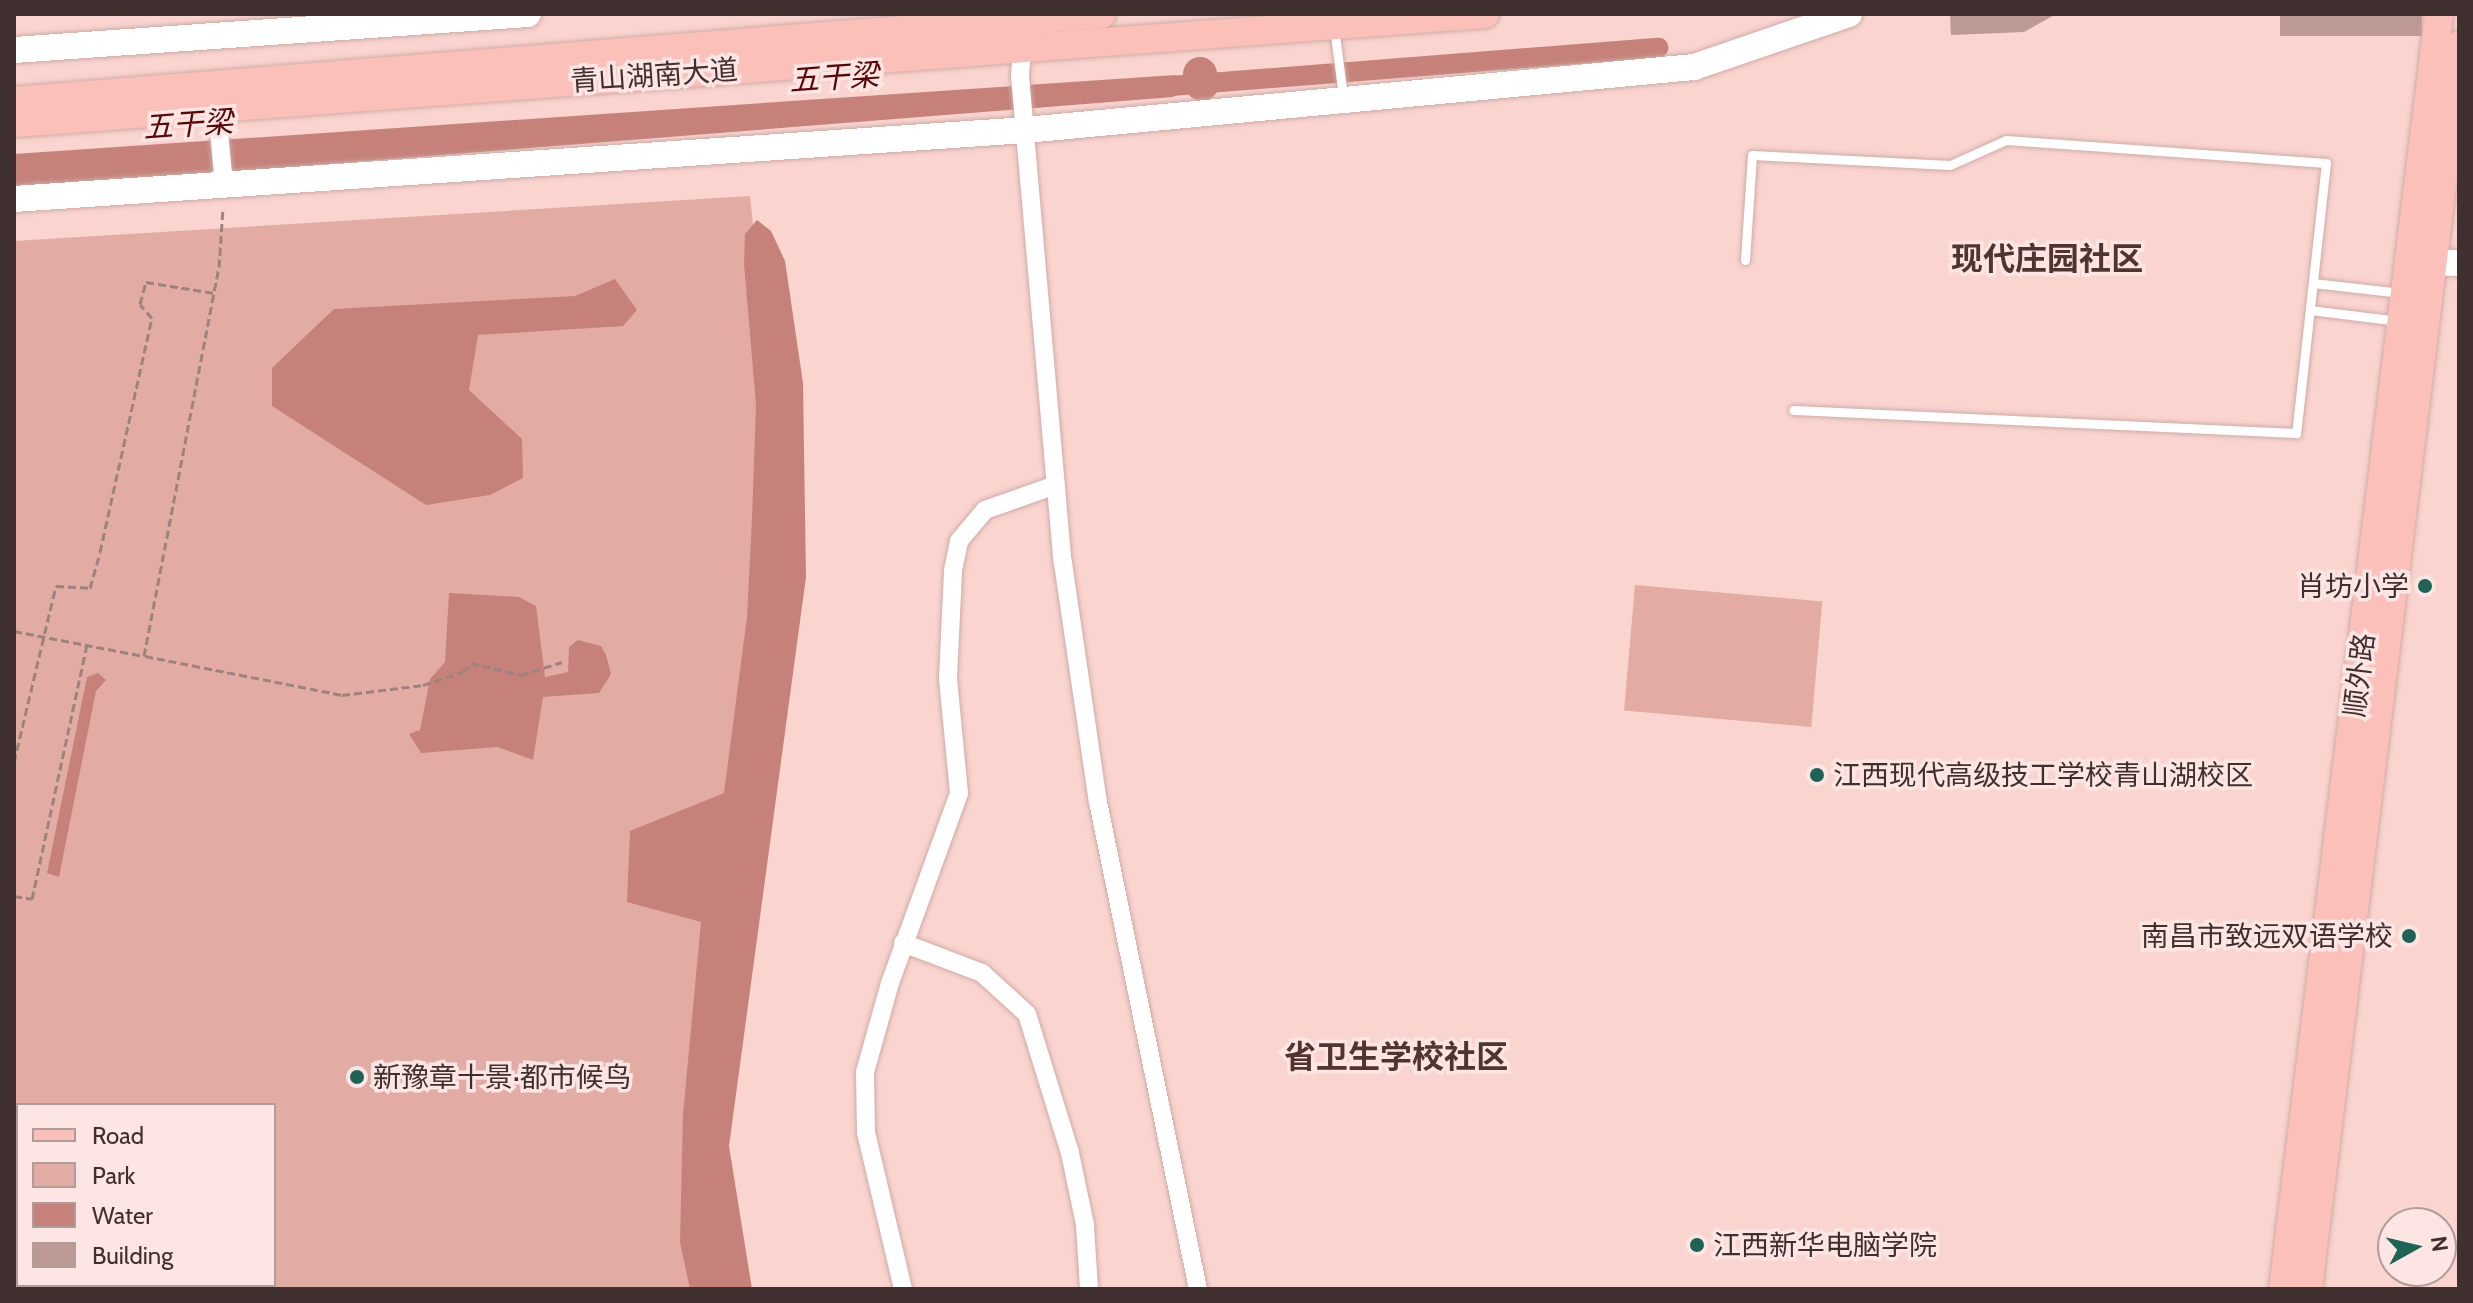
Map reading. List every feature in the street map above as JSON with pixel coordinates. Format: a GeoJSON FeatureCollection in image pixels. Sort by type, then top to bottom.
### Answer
{"type":"FeatureCollection","features":[{"type":"Feature","properties":{"kind":"main road"},"geometry":{"type":"LineString","coordinates":[[14,50],[528,14]]}},
{"type":"Feature","properties":{"kind":"main road","name":"青山湖南大道"},"geometry":{"type":"LineString","coordinates":[[1024,28],[1336,36],[1485,14]]}},
{"type":"Feature","properties":{"kind":"main road"},"geometry":{"type":"LineString","coordinates":[[14,199],[224,181],[1026,126],[1694,67],[1849,14]]}},
{"type":"Feature","properties":{"kind":"main road","name":"顺外路"},"geometry":{"type":"LineString","coordinates":[[2283,1289],[2407,293],[2435,262],[2439,14]]}},
{"type":"Feature","properties":{"kind":"main road","name":"青山湖南大道"},"geometry":{"type":"LineString","coordinates":[[14,123],[217,109],[1024,28],[1089,15]]}},
{"type":"Feature","properties":{"kind":"main road","name":"顺外路"},"geometry":{"type":"LineString","coordinates":[[2308,1289],[2459,45]]}},
{"type":"Feature","properties":{"kind":"main road","name":"青山湖南大道"},"geometry":{"type":"LineString","coordinates":[[14,101],[217,109]]}},
{"type":"Feature","properties":{"kind":"street"},"geometry":{"type":"LineString","coordinates":[[1024,28],[1020,76],[1056,485],[1098,802],[1198,1289]]}},
{"type":"Feature","properties":{"kind":"street"},"geometry":{"type":"LineString","coordinates":[[217,109],[224,181]]}},
{"type":"Feature","properties":{"kind":"street"},"geometry":{"type":"LineString","coordinates":[[903,1289],[866,1132],[865,1072],[903,943],[959,793],[948,678],[959,541],[985,510],[1056,485]]}},
{"type":"Feature","properties":{"kind":"street"},"geometry":{"type":"LineString","coordinates":[[903,943],[982,973],[1027,1014],[1070,1153],[1085,1225],[1089,1289]]}},
{"type":"Feature","properties":{"kind":"lane"},"geometry":{"type":"LineString","coordinates":[[1336,36],[1343,96]]}},
{"type":"Feature","properties":{"kind":"lane"},"geometry":{"type":"LineString","coordinates":[[1745,260],[1752,155],[1950,165],[2006,140],[2326,163],[2296,433],[1794,410]]}},
{"type":"Feature","properties":{"kind":"lane"},"geometry":{"type":"LineString","coordinates":[[2313,283],[2407,293]]}},
{"type":"Feature","properties":{"kind":"lane"},"geometry":{"type":"LineString","coordinates":[[2310,310],[2403,322]]}},
{"type":"Feature","properties":{"kind":"path"},"geometry":{"type":"LineString","coordinates":[[144,656],[214,293],[224,181]]}},
{"type":"Feature","properties":{"kind":"path"},"geometry":{"type":"LineString","coordinates":[[14,762],[56,586],[90,588],[152,318],[140,304],[146,282],[214,293]]}},
{"type":"Feature","properties":{"kind":"path"},"geometry":{"type":"LineString","coordinates":[[14,631],[342,695],[423,685],[463,672],[473,662],[521,675],[545,670],[562,662]]}},
{"type":"Feature","properties":{"kind":"path"},"geometry":{"type":"LineString","coordinates":[[14,896],[32,899],[87,645]]}},
{"type":"Feature","properties":{"kind":"green space"},"geometry":{"type":"Polygon","coordinates":[[[750,196],[788,554],[700,1156],[722,1289],[14,1289],[14,241],[750,196]]]}},
{"type":"Feature","properties":{"kind":"green space"},"geometry":{"type":"Polygon","coordinates":[[[1635,585],[1822,601],[1811,727],[1624,711],[1635,585]]]}},
{"type":"Feature","properties":{"kind":"water"},"geometry":{"type":"Polygon","coordinates":[[[1175,75],[1195,84],[1173,97],[14,189],[14,154],[1175,75]]]}},
{"type":"Feature","properties":{"kind":"water"},"geometry":{"type":"Polygon","coordinates":[[[757,220],[771,231],[785,261],[803,383],[806,577],[729,1146],[752,1289],[690,1289],[680,1242],[683,1114],[701,922],[627,902],[630,831],[724,793],[747,617],[756,405],[744,264],[745,234],[757,220]]]}},
{"type":"Feature","properties":{"kind":"water"},"geometry":{"type":"Polygon","coordinates":[[[615,279],[637,310],[623,326],[478,335],[469,390],[522,439],[523,478],[490,495],[426,505],[272,406],[272,368],[334,309],[575,296],[615,279]]]}},
{"type":"Feature","properties":{"kind":"water"},"geometry":{"type":"Polygon","coordinates":[[[449,593],[519,597],[536,606],[545,677],[568,672],[569,647],[578,640],[601,646],[606,655],[611,674],[599,693],[543,697],[533,760],[498,747],[421,753],[409,734],[420,730],[430,679],[445,662],[449,593]]]}},
{"type":"Feature","properties":{"kind":"water"},"geometry":{"type":"Polygon","coordinates":[[[98,673],[106,680],[96,691],[59,877],[47,873],[87,677],[98,673]]]}},
{"type":"Feature","properties":{"kind":"building"},"geometry":{"type":"Polygon","coordinates":[[[1950,14],[2056,14],[2024,32],[1951,35],[1950,14]]]}},
{"type":"Feature","properties":{"kind":"building"},"geometry":{"type":"Polygon","coordinates":[[[2280,14],[2422,14],[2422,36],[2280,36],[2280,14]]]}},
{"type":"Feature","properties":{"kind":"waterway","name":"五干梁"},"geometry":{"type":"LineString","coordinates":[[1171,86],[1659,48]]}},
{"type":"Feature","properties":{"kind":"waterway"},"geometry":{"type":"LineString","coordinates":[[1200,74],[1202,84]]}},
{"type":"Feature","properties":{"kind":"place","name":"肖坊小学"},"geometry":{"type":"Point","coordinates":[2425,586]}},
{"type":"Feature","properties":{"kind":"place","name":"江西现代高级技工学校青山湖校区"},"geometry":{"type":"Point","coordinates":[1817,775]}},
{"type":"Feature","properties":{"kind":"place","name":"南昌市致远双语学校"},"geometry":{"type":"Point","coordinates":[2409,936]}},
{"type":"Feature","properties":{"kind":"place","name":"新豫章十景·都市候鸟"},"geometry":{"type":"Point","coordinates":[357,1077]}},
{"type":"Feature","properties":{"kind":"place","name":"江西新华电脑学院"},"geometry":{"type":"Point","coordinates":[1697,1245]}},
{"type":"Feature","properties":{"kind":"district","name":"现代庄园社区"},"geometry":{"type":"Point","coordinates":[2047,259]}},
{"type":"Feature","properties":{"kind":"district","name":"省卫生学校社区"},"geometry":{"type":"Point","coordinates":[1396,1057]}}]}
